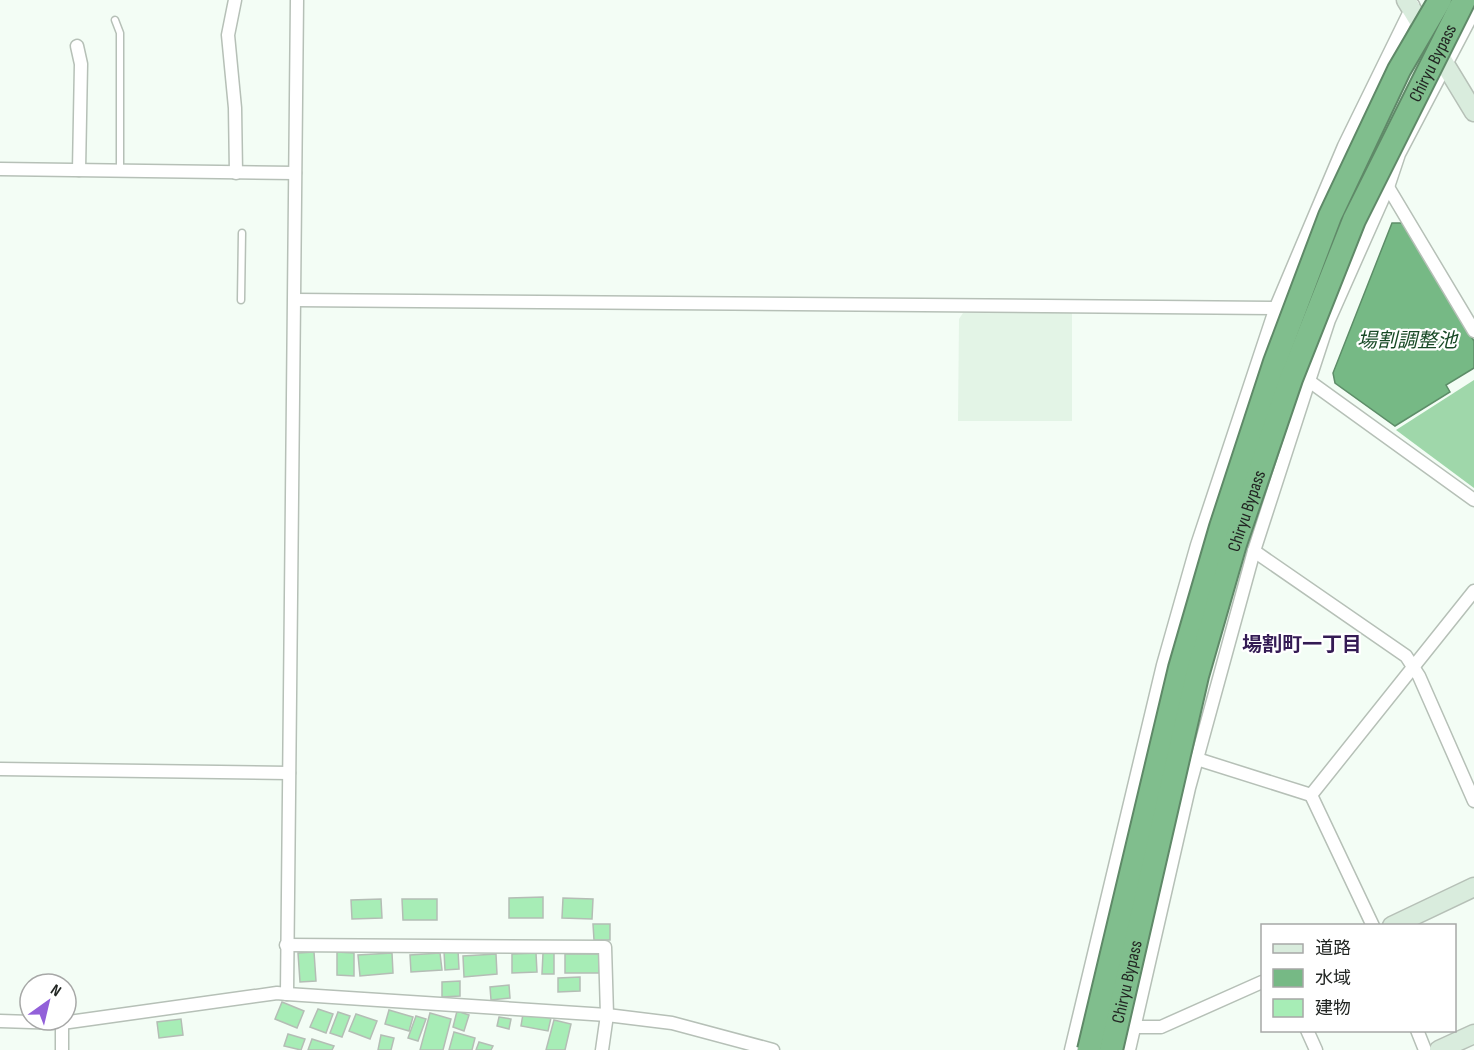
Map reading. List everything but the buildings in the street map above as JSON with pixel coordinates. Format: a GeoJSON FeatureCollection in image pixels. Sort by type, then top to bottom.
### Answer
{"type":"FeatureCollection","features":[{"type":"Feature","properties":{"kind":"highway","name":"Chiryu Bypass"},"geometry":{"type":"LineString","coordinates":[[1089,1050],[1180,668],[1221,527],[1275,362],[1330,216],[1399,70],[1440,0]]}},
{"type":"Feature","properties":{"kind":"highway","name":"Chiryu Bypass"},"geometry":{"type":"LineString","coordinates":[[1112,1050],[1197,676],[1243,522],[1291,379],[1354,220],[1464,0]]}},
{"type":"Feature","properties":{"kind":"street"},"geometry":{"type":"LineString","coordinates":[[235,0],[228,34],[235,108],[236,172]]}},
{"type":"Feature","properties":{"kind":"street"},"geometry":{"type":"LineString","coordinates":[[287,994],[297,0]]}},
{"type":"Feature","properties":{"kind":"street"},"geometry":{"type":"LineString","coordinates":[[1411,3],[1474,112]]}},
{"type":"Feature","properties":{"kind":"street"},"geometry":{"type":"LineString","coordinates":[[1071,1050],[1162,666],[1197,545],[1276,307],[1370,82],[1411,3]]}},
{"type":"Feature","properties":{"kind":"street"},"geometry":{"type":"LineString","coordinates":[[1129,1050],[1189,788],[1254,550],[1329,320],[1388,187],[1399,154],[1474,11]]}},
{"type":"Feature","properties":{"kind":"street"},"geometry":{"type":"LineString","coordinates":[[77,46],[81,64],[79,170]]}},
{"type":"Feature","properties":{"kind":"street"},"geometry":{"type":"LineString","coordinates":[[0,169],[295,174]]}},
{"type":"Feature","properties":{"kind":"street"},"geometry":{"type":"LineString","coordinates":[[1388,187],[1474,332]]}},
{"type":"Feature","properties":{"kind":"street"},"geometry":{"type":"LineString","coordinates":[[295,300],[1276,307],[1329,320]]}},
{"type":"Feature","properties":{"kind":"street"},"geometry":{"type":"LineString","coordinates":[[1309,381],[1474,500]]}},
{"type":"Feature","properties":{"kind":"street"},"geometry":{"type":"LineString","coordinates":[[1254,550],[1406,656],[1414,667],[1474,801]]}},
{"type":"Feature","properties":{"kind":"street"},"geometry":{"type":"LineString","coordinates":[[1311,795],[1474,591]]}},
{"type":"Feature","properties":{"kind":"street"},"geometry":{"type":"LineString","coordinates":[[1197,759],[1311,795],[1372,924]]}},
{"type":"Feature","properties":{"kind":"street"},"geometry":{"type":"LineString","coordinates":[[0,769],[289,773]]}},
{"type":"Feature","properties":{"kind":"street"},"geometry":{"type":"LineString","coordinates":[[1134,779],[1189,788]]}},
{"type":"Feature","properties":{"kind":"street"},"geometry":{"type":"LineString","coordinates":[[1396,924],[1474,887]]}},
{"type":"Feature","properties":{"kind":"street"},"geometry":{"type":"LineString","coordinates":[[286,945],[605,947],[607,1015],[602,1050]]}},
{"type":"Feature","properties":{"kind":"street"},"geometry":{"type":"LineString","coordinates":[[1078,1020],[1134,1028],[1161,1027],[1261,983]]}},
{"type":"Feature","properties":{"kind":"street"},"geometry":{"type":"LineString","coordinates":[[78,1021],[277,993],[607,1015],[672,1023],[773,1050]]}},
{"type":"Feature","properties":{"kind":"street"},"geometry":{"type":"LineString","coordinates":[[0,1021],[18,1022]]}},
{"type":"Feature","properties":{"kind":"street"},"geometry":{"type":"LineString","coordinates":[[62,1032],[62,1050]]}},
{"type":"Feature","properties":{"kind":"street"},"geometry":{"type":"LineString","coordinates":[[1308,1032],[1316,1050]]}},
{"type":"Feature","properties":{"kind":"street"},"geometry":{"type":"LineString","coordinates":[[1418,1032],[1425,1050]]}},
{"type":"Feature","properties":{"kind":"street"},"geometry":{"type":"LineString","coordinates":[[1439,1050],[1474,1034]]}},
{"type":"Feature","properties":{"kind":"lane"},"geometry":{"type":"LineString","coordinates":[[115,20],[120,33],[120,171]]}},
{"type":"Feature","properties":{"kind":"lane"},"geometry":{"type":"LineString","coordinates":[[241,300],[242,233]]}},
{"type":"Feature","properties":{"kind":"shaded area"},"geometry":{"type":"Polygon","coordinates":[[[963,313],[1072,313],[1072,421],[958,421],[959,319],[963,313]]]}},
{"type":"Feature","properties":{"kind":"shaded area"},"geometry":{"type":"Polygon","coordinates":[[[1474,380],[1474,488],[1396,430],[1474,380]]]}},
{"type":"Feature","properties":{"kind":"water","name":"場割調整池"},"geometry":{"type":"Polygon","coordinates":[[[1392,223],[1402,223],[1474,341],[1474,368],[1446,385],[1450,392],[1395,426],[1335,383],[1333,373],[1392,223]]]}},
{"type":"Feature","properties":{"kind":"district","name":"場割町一丁目"},"geometry":{"type":"Point","coordinates":[1302,645]}}]}
